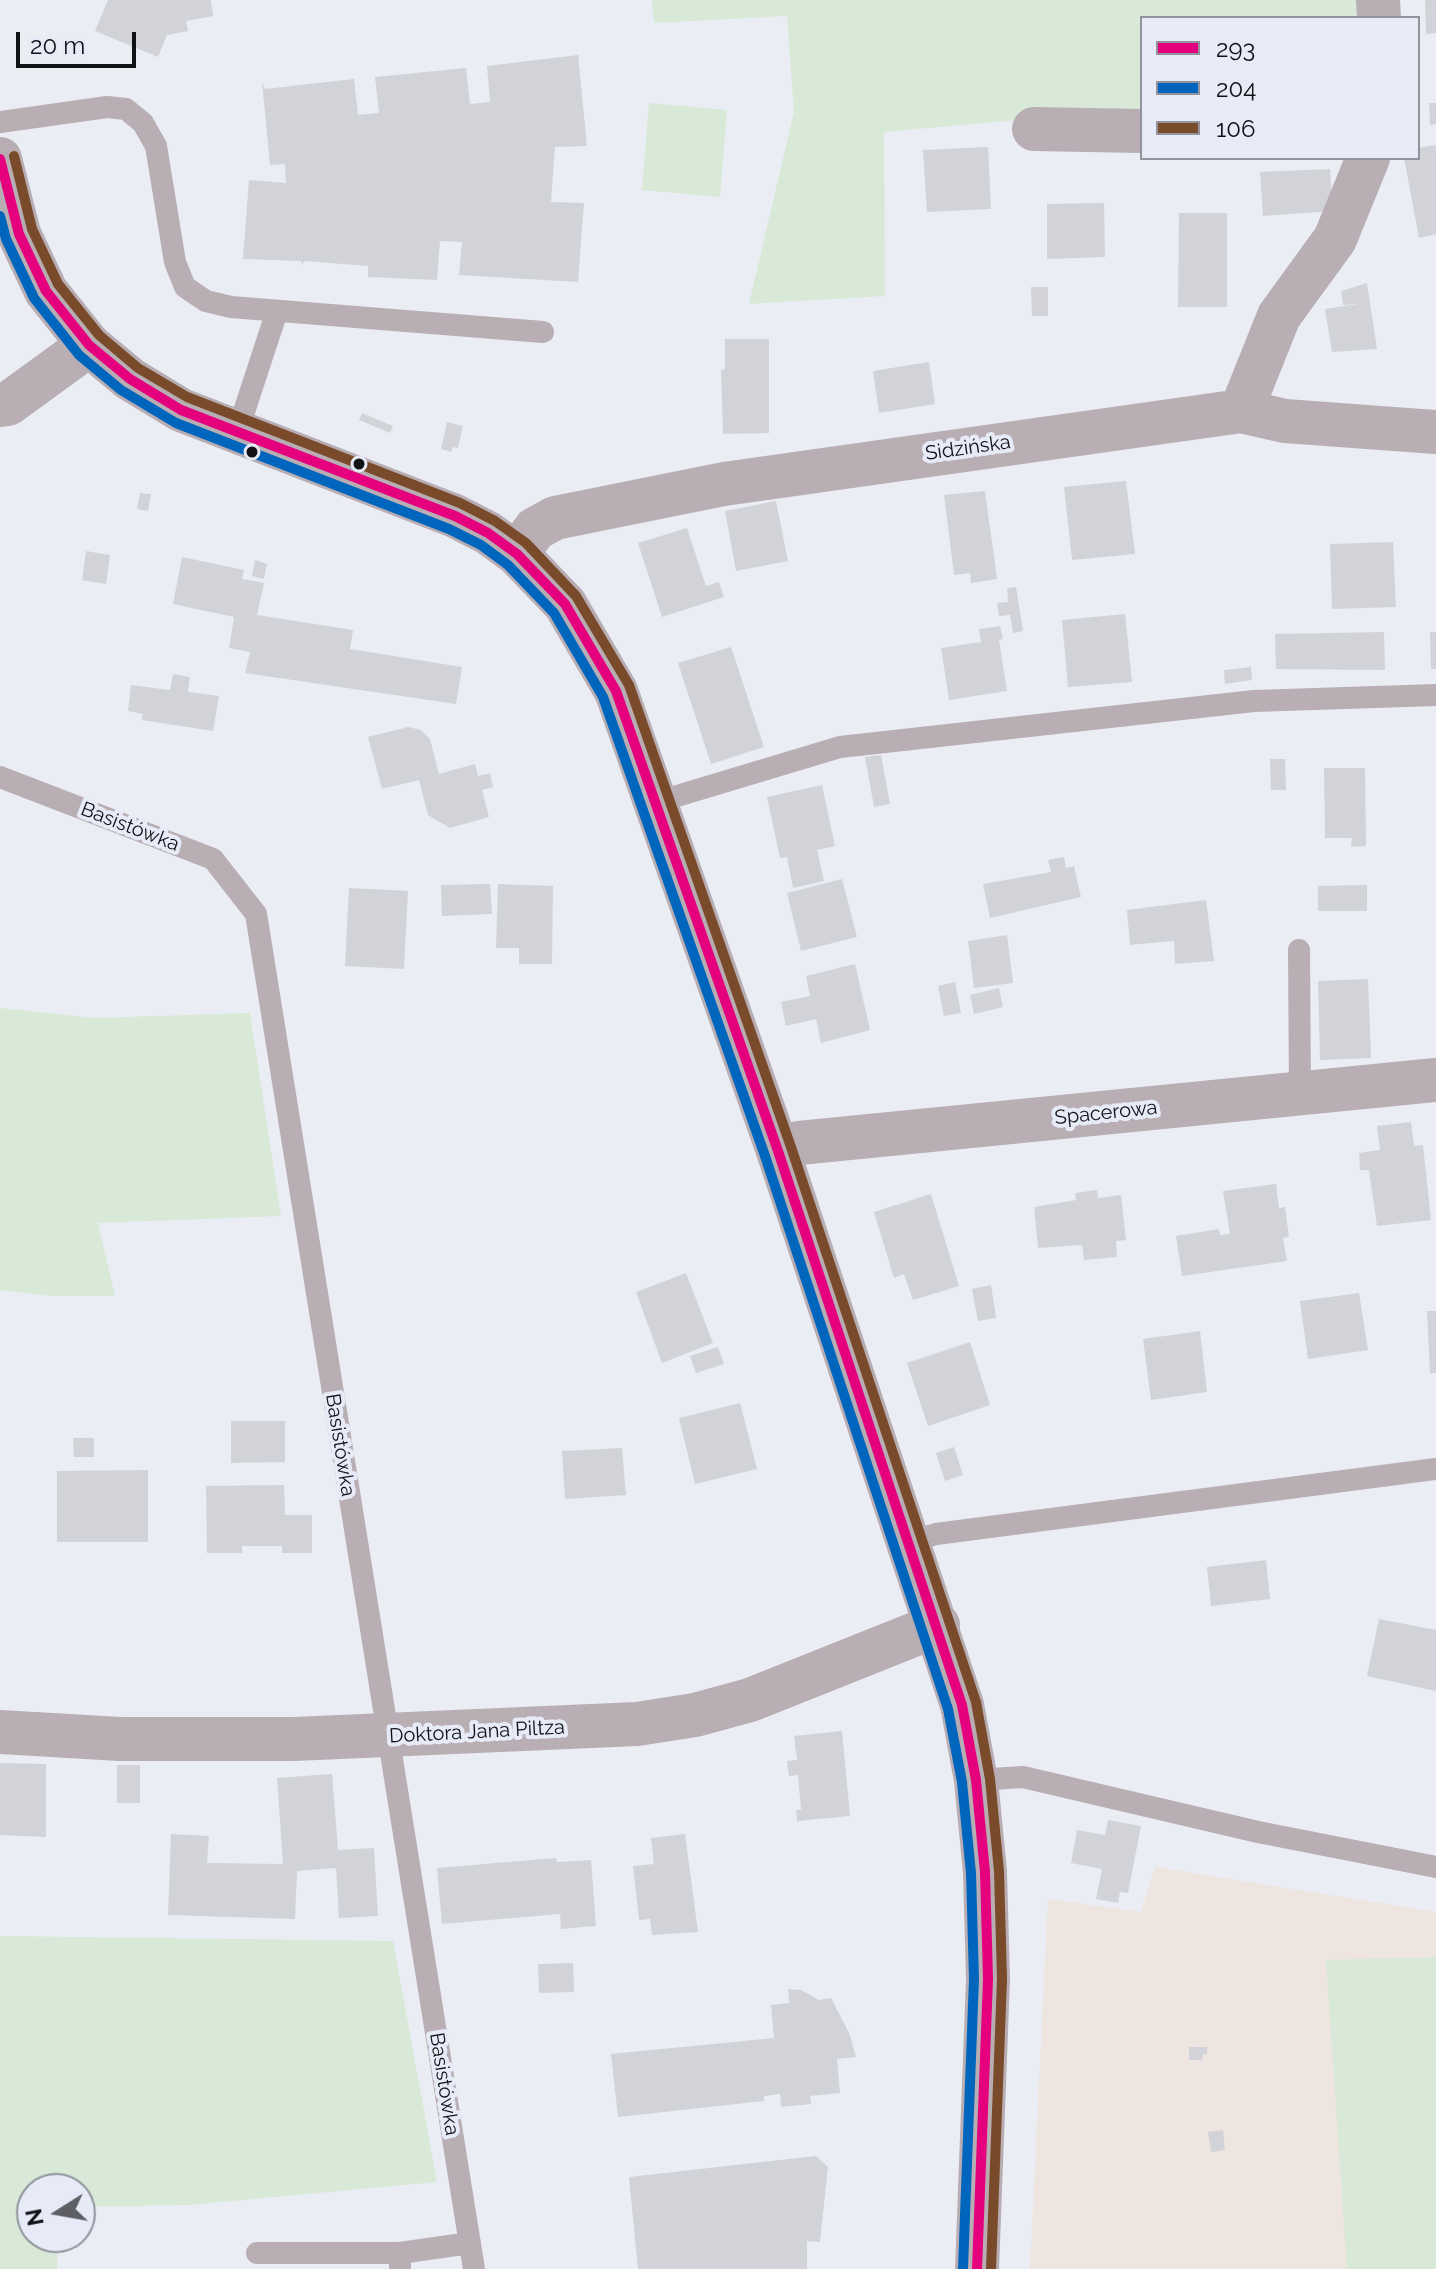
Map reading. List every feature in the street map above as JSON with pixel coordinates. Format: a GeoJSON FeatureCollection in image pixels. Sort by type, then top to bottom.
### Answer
{"type":"FeatureCollection","features":[{"type":"Feature","properties":{"kind":"street"},"geometry":{"type":"LineString","coordinates":[[1034,129],[1140,131]]}},
{"type":"Feature","properties":{"kind":"street"},"geometry":{"type":"LineString","coordinates":[[0,159],[19,234],[39,277],[46,291],[89,345],[130,379],[181,410],[455,516],[488,533],[517,554],[565,604],[592,645],[616,691],[778,1151],[938,1625],[962,1705],[976,1780],[985,1872],[988,1979],[977,2269]]}},
{"type":"Feature","properties":{"kind":"street"},"geometry":{"type":"LineString","coordinates":[[1241,411],[1279,316],[1335,239],[1365,160]]}},
{"type":"Feature","properties":{"kind":"street"},"geometry":{"type":"LineString","coordinates":[[0,405],[8,404],[89,345]]}},
{"type":"Feature","properties":{"kind":"street","name":"Sidzińska"},"geometry":{"type":"LineString","coordinates":[[517,554],[535,529],[555,518],[693,490],[938,451],[1241,411],[1285,421],[1436,432]]}},
{"type":"Feature","properties":{"kind":"street","name":"Spacerowa"},"geometry":{"type":"LineString","coordinates":[[778,1151],[799,1143],[1436,1080]]}},
{"type":"Feature","properties":{"kind":"street","name":"Doktora Jana Piltza"},"geometry":{"type":"LineString","coordinates":[[0,1732],[120,1739],[387,1738],[637,1724],[695,1715],[750,1700],[938,1625]]}},
{"type":"Feature","properties":{"kind":"lane"},"geometry":{"type":"LineString","coordinates":[[0,122],[107,107],[126,109],[143,123],[156,146],[175,262],[185,287],[206,301],[277,311],[543,332]]}},
{"type":"Feature","properties":{"kind":"lane"},"geometry":{"type":"LineString","coordinates":[[237,433],[277,311]]}},
{"type":"Feature","properties":{"kind":"lane"},"geometry":{"type":"LineString","coordinates":[[657,802],[840,747],[1254,701],[1436,695]]}},
{"type":"Feature","properties":{"kind":"lane","name":"Basistówka"},"geometry":{"type":"LineString","coordinates":[[0,777],[213,859],[256,914],[474,2269]]}},
{"type":"Feature","properties":{"kind":"lane"},"geometry":{"type":"LineString","coordinates":[[1299,950],[1300,1094]]}},
{"type":"Feature","properties":{"kind":"lane"},"geometry":{"type":"LineString","coordinates":[[910,1542],[936,1534],[1436,1469]]}},
{"type":"Feature","properties":{"kind":"lane"},"geometry":{"type":"LineString","coordinates":[[976,1780],[1023,1777],[1258,1832],[1436,1867]]}},
{"type":"Feature","properties":{"kind":"lane"},"geometry":{"type":"LineString","coordinates":[[257,2253],[400,2261],[470,2243]]}},
{"type":"Feature","properties":{"kind":"shaded area"},"geometry":{"type":"Polygon","coordinates":[[[1155,1867],[1436,1912],[1436,2269],[1030,2269],[1048,1899],[1141,1912],[1155,1867]]]}},
{"type":"Feature","properties":{"kind":"green space"},"geometry":{"type":"Polygon","coordinates":[[[652,0],[1364,0],[1364,16],[1140,16],[1140,119],[1029,119],[884,132],[885,296],[749,304],[794,112],[787,16],[654,23],[652,0]]]}},
{"type":"Feature","properties":{"kind":"green space"},"geometry":{"type":"Polygon","coordinates":[[[649,103],[727,110],[720,197],[642,190],[649,103]]]}},
{"type":"Feature","properties":{"kind":"green space"},"geometry":{"type":"Polygon","coordinates":[[[0,1008],[93,1018],[250,1013],[281,1216],[98,1223],[115,1296],[51,1296],[0,1290],[0,1008]]]}},
{"type":"Feature","properties":{"kind":"green space"},"geometry":{"type":"Polygon","coordinates":[[[0,1936],[393,1941],[437,2182],[189,2205],[96,2207],[96,2173],[16,2173],[16,2253],[58,2253],[57,2269],[0,2269],[0,1936]]]}},
{"type":"Feature","properties":{"kind":"green space"},"geometry":{"type":"Polygon","coordinates":[[[1436,1957],[1436,2269],[1347,2269],[1326,1960],[1436,1957]]]}},
{"type":"Feature","properties":{"kind":"building"},"geometry":{"type":"Polygon","coordinates":[[[108,0],[211,0],[213,16],[186,21],[188,31],[167,35],[158,57],[95,31],[108,0]]]}},
{"type":"Feature","properties":{"kind":"building"},"geometry":{"type":"Polygon","coordinates":[[[1425,0],[1436,0],[1436,33],[1426,34],[1425,0]]]}},
{"type":"Feature","properties":{"kind":"building"},"geometry":{"type":"Polygon","coordinates":[[[578,55],[587,146],[555,147],[551,202],[584,203],[578,282],[459,275],[462,242],[440,241],[437,280],[368,277],[368,266],[304,261],[302,265],[301,261],[243,259],[249,180],[286,183],[285,164],[270,165],[262,82],[265,89],[354,79],[358,115],[379,113],[375,77],[466,68],[470,104],[490,102],[487,66],[578,55]]]}},
{"type":"Feature","properties":{"kind":"building"},"geometry":{"type":"Polygon","coordinates":[[[1429,103],[1436,103],[1436,124],[1430,125],[1429,103]]]}},
{"type":"Feature","properties":{"kind":"building"},"geometry":{"type":"Polygon","coordinates":[[[1436,145],[1436,234],[1419,238],[1404,160],[1420,160],[1420,148],[1436,145]]]}},
{"type":"Feature","properties":{"kind":"building"},"geometry":{"type":"Polygon","coordinates":[[[988,147],[991,209],[927,212],[923,150],[988,147]]]}},
{"type":"Feature","properties":{"kind":"building"},"geometry":{"type":"Polygon","coordinates":[[[1330,169],[1333,211],[1263,216],[1260,172],[1330,169]]]}},
{"type":"Feature","properties":{"kind":"building"},"geometry":{"type":"Polygon","coordinates":[[[1104,203],[1105,257],[1047,259],[1047,204],[1104,203]]]}},
{"type":"Feature","properties":{"kind":"building"},"geometry":{"type":"Polygon","coordinates":[[[1179,213],[1227,213],[1227,307],[1178,307],[1179,213]]]}},
{"type":"Feature","properties":{"kind":"building"},"geometry":{"type":"Polygon","coordinates":[[[1367,283],[1377,349],[1332,352],[1325,309],[1358,304],[1343,305],[1341,291],[1367,283]]]}},
{"type":"Feature","properties":{"kind":"building"},"geometry":{"type":"Polygon","coordinates":[[[1031,287],[1048,287],[1048,316],[1032,316],[1031,287]]]}},
{"type":"Feature","properties":{"kind":"building"},"geometry":{"type":"Polygon","coordinates":[[[725,339],[769,339],[769,433],[723,434],[721,370],[725,369],[725,339]]]}},
{"type":"Feature","properties":{"kind":"building"},"geometry":{"type":"Polygon","coordinates":[[[929,362],[935,404],[879,413],[873,371],[929,362]]]}},
{"type":"Feature","properties":{"kind":"building"},"geometry":{"type":"Polygon","coordinates":[[[362,413],[393,426],[390,433],[359,420],[362,413]]]}},
{"type":"Feature","properties":{"kind":"building"},"geometry":{"type":"Polygon","coordinates":[[[447,422],[463,426],[458,448],[452,447],[452,452],[441,449],[447,422]]]}},
{"type":"Feature","properties":{"kind":"building"},"geometry":{"type":"Polygon","coordinates":[[[1126,481],[1135,554],[1072,560],[1064,487],[1126,481]]]}},
{"type":"Feature","properties":{"kind":"building"},"geometry":{"type":"Polygon","coordinates":[[[985,491],[997,579],[971,583],[970,573],[954,575],[944,495],[985,491]]]}},
{"type":"Feature","properties":{"kind":"building"},"geometry":{"type":"Polygon","coordinates":[[[140,493],[151,494],[148,511],[137,509],[140,493]]]}},
{"type":"Feature","properties":{"kind":"building"},"geometry":{"type":"Polygon","coordinates":[[[776,501],[788,561],[736,571],[725,511],[776,501]]]}},
{"type":"Feature","properties":{"kind":"building"},"geometry":{"type":"Polygon","coordinates":[[[687,528],[706,586],[719,582],[724,597],[662,617],[638,543],[687,528]]]}},
{"type":"Feature","properties":{"kind":"building"},"geometry":{"type":"Polygon","coordinates":[[[1393,542],[1396,607],[1332,609],[1330,544],[1393,542]]]}},
{"type":"Feature","properties":{"kind":"building"},"geometry":{"type":"Polygon","coordinates":[[[86,551],[110,555],[106,584],[82,580],[86,551]]]}},
{"type":"Feature","properties":{"kind":"building"},"geometry":{"type":"Polygon","coordinates":[[[182,557],[244,570],[242,579],[264,583],[257,615],[353,630],[350,649],[462,667],[456,704],[245,673],[250,652],[229,648],[234,617],[173,604],[182,557]]]}},
{"type":"Feature","properties":{"kind":"building"},"geometry":{"type":"Polygon","coordinates":[[[255,560],[267,564],[264,579],[252,576],[255,560]]]}},
{"type":"Feature","properties":{"kind":"building"},"geometry":{"type":"Polygon","coordinates":[[[1016,587],[1023,631],[1013,633],[1010,615],[999,616],[997,603],[1008,602],[1007,588],[1016,587]]]}},
{"type":"Feature","properties":{"kind":"building"},"geometry":{"type":"Polygon","coordinates":[[[1125,614],[1132,682],[1068,687],[1062,620],[1125,614]]]}},
{"type":"Feature","properties":{"kind":"building"},"geometry":{"type":"Polygon","coordinates":[[[1000,626],[1003,639],[999,640],[1007,691],[949,700],[941,648],[981,642],[979,629],[1000,626]]]}},
{"type":"Feature","properties":{"kind":"building"},"geometry":{"type":"Polygon","coordinates":[[[1384,632],[1385,670],[1276,669],[1275,634],[1384,632]]]}},
{"type":"Feature","properties":{"kind":"building"},"geometry":{"type":"Polygon","coordinates":[[[1430,632],[1436,632],[1436,669],[1431,669],[1430,632]]]}},
{"type":"Feature","properties":{"kind":"building"},"geometry":{"type":"Polygon","coordinates":[[[731,647],[764,747],[711,764],[678,663],[731,647]]]}},
{"type":"Feature","properties":{"kind":"building"},"geometry":{"type":"Polygon","coordinates":[[[1251,667],[1252,680],[1225,684],[1224,670],[1251,667]]]}},
{"type":"Feature","properties":{"kind":"building"},"geometry":{"type":"Polygon","coordinates":[[[173,674],[190,677],[188,692],[219,696],[213,731],[142,720],[143,714],[128,711],[131,685],[170,690],[173,674]]]}},
{"type":"Feature","properties":{"kind":"building"},"geometry":{"type":"Polygon","coordinates":[[[408,727],[421,730],[430,739],[439,774],[475,764],[478,776],[490,773],[493,787],[482,790],[489,817],[450,828],[428,815],[419,780],[382,789],[368,737],[408,727]]]}},
{"type":"Feature","properties":{"kind":"building"},"geometry":{"type":"Polygon","coordinates":[[[881,755],[890,804],[874,807],[865,757],[881,755]]]}},
{"type":"Feature","properties":{"kind":"building"},"geometry":{"type":"Polygon","coordinates":[[[1270,759],[1285,759],[1286,790],[1271,790],[1270,759]]]}},
{"type":"Feature","properties":{"kind":"building"},"geometry":{"type":"Polygon","coordinates":[[[1324,768],[1365,768],[1366,846],[1351,847],[1352,838],[1325,838],[1324,768]]]}},
{"type":"Feature","properties":{"kind":"building"},"geometry":{"type":"Polygon","coordinates":[[[822,785],[835,846],[817,850],[824,881],[793,888],[787,857],[780,858],[767,797],[822,785]]]}},
{"type":"Feature","properties":{"kind":"building"},"geometry":{"type":"Polygon","coordinates":[[[1064,857],[1066,868],[1074,866],[1081,897],[990,918],[983,884],[1051,872],[1048,860],[1064,857]]]}},
{"type":"Feature","properties":{"kind":"building"},"geometry":{"type":"Polygon","coordinates":[[[842,879],[857,937],[801,951],[787,893],[842,879]]]}},
{"type":"Feature","properties":{"kind":"building"},"geometry":{"type":"Polygon","coordinates":[[[490,884],[492,914],[442,916],[441,885],[490,884]]]}},
{"type":"Feature","properties":{"kind":"building"},"geometry":{"type":"Polygon","coordinates":[[[498,884],[553,886],[552,964],[519,964],[519,948],[496,948],[498,884]]]}},
{"type":"Feature","properties":{"kind":"building"},"geometry":{"type":"Polygon","coordinates":[[[1367,885],[1367,911],[1318,911],[1318,886],[1367,885]]]}},
{"type":"Feature","properties":{"kind":"building"},"geometry":{"type":"Polygon","coordinates":[[[349,888],[408,891],[404,969],[345,966],[349,888]]]}},
{"type":"Feature","properties":{"kind":"building"},"geometry":{"type":"Polygon","coordinates":[[[1206,900],[1214,961],[1175,964],[1174,941],[1130,945],[1127,910],[1206,900]]]}},
{"type":"Feature","properties":{"kind":"building"},"geometry":{"type":"Polygon","coordinates":[[[1007,935],[1013,983],[974,988],[968,941],[1007,935]]]}},
{"type":"Feature","properties":{"kind":"building"},"geometry":{"type":"Polygon","coordinates":[[[855,964],[870,1030],[821,1043],[816,1019],[786,1026],[781,1002],[810,996],[806,976],[855,964]]]}},
{"type":"Feature","properties":{"kind":"building"},"geometry":{"type":"Polygon","coordinates":[[[1368,979],[1371,1058],[1320,1060],[1318,981],[1368,979]]]}},
{"type":"Feature","properties":{"kind":"building"},"geometry":{"type":"Polygon","coordinates":[[[955,982],[961,1013],[944,1016],[938,986],[955,982]]]}},
{"type":"Feature","properties":{"kind":"building"},"geometry":{"type":"Polygon","coordinates":[[[999,988],[1003,1007],[974,1014],[970,995],[999,988]]]}},
{"type":"Feature","properties":{"kind":"building"},"geometry":{"type":"Polygon","coordinates":[[[1411,1122],[1414,1146],[1423,1145],[1431,1220],[1377,1226],[1369,1170],[1360,1170],[1359,1153],[1380,1150],[1377,1126],[1411,1122]]]}},
{"type":"Feature","properties":{"kind":"building"},"geometry":{"type":"Polygon","coordinates":[[[1276,1184],[1279,1208],[1285,1207],[1289,1237],[1283,1238],[1287,1261],[1182,1276],[1176,1236],[1219,1229],[1220,1235],[1230,1234],[1223,1191],[1276,1184]]]}},
{"type":"Feature","properties":{"kind":"building"},"geometry":{"type":"Polygon","coordinates":[[[1097,1190],[1098,1198],[1121,1195],[1126,1240],[1116,1241],[1117,1257],[1084,1260],[1082,1245],[1038,1248],[1034,1207],[1076,1200],[1075,1193],[1097,1190]]]}},
{"type":"Feature","properties":{"kind":"building"},"geometry":{"type":"Polygon","coordinates":[[[931,1194],[959,1286],[913,1300],[904,1274],[894,1278],[874,1212],[931,1194]]]}},
{"type":"Feature","properties":{"kind":"building"},"geometry":{"type":"Polygon","coordinates":[[[686,1273],[713,1343],[662,1363],[636,1292],[686,1273]]]}},
{"type":"Feature","properties":{"kind":"building"},"geometry":{"type":"Polygon","coordinates":[[[991,1285],[996,1318],[978,1321],[972,1289],[991,1285]]]}},
{"type":"Feature","properties":{"kind":"building"},"geometry":{"type":"Polygon","coordinates":[[[1359,1293],[1368,1350],[1308,1359],[1300,1301],[1359,1293]]]}},
{"type":"Feature","properties":{"kind":"building"},"geometry":{"type":"Polygon","coordinates":[[[1427,1311],[1436,1311],[1436,1373],[1430,1373],[1427,1311]]]}},
{"type":"Feature","properties":{"kind":"building"},"geometry":{"type":"Polygon","coordinates":[[[1200,1331],[1207,1392],[1151,1400],[1143,1339],[1200,1331]]]}},
{"type":"Feature","properties":{"kind":"building"},"geometry":{"type":"Polygon","coordinates":[[[970,1342],[990,1405],[928,1426],[907,1363],[970,1342]]]}},
{"type":"Feature","properties":{"kind":"building"},"geometry":{"type":"Polygon","coordinates":[[[718,1347],[724,1364],[696,1373],[690,1356],[718,1347]]]}},
{"type":"Feature","properties":{"kind":"building"},"geometry":{"type":"Polygon","coordinates":[[[740,1403],[757,1469],[695,1484],[679,1418],[740,1403]]]}},
{"type":"Feature","properties":{"kind":"building"},"geometry":{"type":"Polygon","coordinates":[[[231,1421],[285,1421],[285,1462],[231,1463],[231,1421]]]}},
{"type":"Feature","properties":{"kind":"building"},"geometry":{"type":"Polygon","coordinates":[[[73,1438],[94,1438],[94,1457],[74,1457],[73,1438]]]}},
{"type":"Feature","properties":{"kind":"building"},"geometry":{"type":"Polygon","coordinates":[[[954,1447],[963,1475],[945,1481],[936,1453],[954,1447]]]}},
{"type":"Feature","properties":{"kind":"building"},"geometry":{"type":"Polygon","coordinates":[[[622,1448],[626,1495],[565,1499],[562,1451],[622,1448]]]}},
{"type":"Feature","properties":{"kind":"building"},"geometry":{"type":"Polygon","coordinates":[[[148,1470],[148,1542],[57,1542],[57,1471],[148,1470]]]}},
{"type":"Feature","properties":{"kind":"building"},"geometry":{"type":"Polygon","coordinates":[[[284,1485],[285,1515],[312,1515],[312,1553],[282,1553],[282,1546],[242,1546],[242,1553],[207,1553],[206,1486],[284,1485]]]}},
{"type":"Feature","properties":{"kind":"building"},"geometry":{"type":"Polygon","coordinates":[[[1266,1560],[1270,1599],[1211,1606],[1207,1567],[1266,1560]]]}},
{"type":"Feature","properties":{"kind":"building"},"geometry":{"type":"Polygon","coordinates":[[[1379,1619],[1436,1630],[1436,1691],[1367,1676],[1379,1619]]]}},
{"type":"Feature","properties":{"kind":"building"},"geometry":{"type":"Polygon","coordinates":[[[842,1731],[850,1816],[797,1821],[796,1810],[801,1810],[798,1775],[789,1776],[787,1761],[797,1760],[794,1736],[842,1731]]]}},
{"type":"Feature","properties":{"kind":"building"},"geometry":{"type":"Polygon","coordinates":[[[0,1763],[46,1764],[46,1837],[0,1835],[0,1763]]]}},
{"type":"Feature","properties":{"kind":"building"},"geometry":{"type":"Polygon","coordinates":[[[117,1765],[140,1765],[140,1803],[117,1803],[117,1765]]]}},
{"type":"Feature","properties":{"kind":"building"},"geometry":{"type":"Polygon","coordinates":[[[332,1774],[338,1850],[374,1848],[378,1916],[339,1918],[336,1868],[297,1871],[295,1919],[168,1915],[171,1834],[209,1836],[207,1863],[283,1864],[277,1778],[332,1774]]]}},
{"type":"Feature","properties":{"kind":"building"},"geometry":{"type":"Polygon","coordinates":[[[1108,1820],[1141,1826],[1128,1893],[1120,1892],[1118,1903],[1096,1899],[1102,1869],[1071,1863],[1077,1830],[1105,1835],[1108,1820]]]}},
{"type":"Feature","properties":{"kind":"building"},"geometry":{"type":"Polygon","coordinates":[[[685,1834],[698,1932],[652,1935],[650,1919],[639,1920],[633,1866],[654,1864],[651,1838],[685,1834]]]}},
{"type":"Feature","properties":{"kind":"building"},"geometry":{"type":"Polygon","coordinates":[[[556,1858],[557,1862],[591,1860],[596,1926],[561,1929],[560,1914],[442,1924],[437,1868],[556,1858]]]}},
{"type":"Feature","properties":{"kind":"building"},"geometry":{"type":"Polygon","coordinates":[[[573,1963],[574,1992],[539,1993],[538,1964],[573,1963]]]}},
{"type":"Feature","properties":{"kind":"building"},"geometry":{"type":"Polygon","coordinates":[[[788,1989],[801,1990],[819,2000],[831,1998],[850,2035],[856,2057],[837,2059],[840,2093],[810,2096],[811,2104],[781,2107],[780,2094],[764,2096],[764,2101],[618,2117],[611,2054],[774,2038],[771,2005],[789,2003],[788,1989]]]}},
{"type":"Feature","properties":{"kind":"building"},"geometry":{"type":"Polygon","coordinates":[[[1189,2047],[1207,2047],[1207,2054],[1203,2054],[1202,2060],[1189,2060],[1189,2047]]]}},
{"type":"Feature","properties":{"kind":"building"},"geometry":{"type":"Polygon","coordinates":[[[1223,2130],[1225,2150],[1211,2152],[1208,2132],[1223,2130]]]}},
{"type":"Feature","properties":{"kind":"building"},"geometry":{"type":"Polygon","coordinates":[[[816,2156],[828,2167],[820,2242],[807,2241],[807,2269],[638,2269],[629,2177],[816,2156]]]}},
{"type":"Feature","properties":{"kind":"transit line","name":"106"},"geometry":{"type":"LineString","coordinates":[[14,156],[32,229],[58,284],[99,335],[138,368],[187,397],[460,503],[495,521],[526,543],[576,596],[629,685],[791,1147],[976,1702],[990,1779],[999,1871],[1002,1979],[991,2269]]}},
{"type":"Feature","properties":{"kind":"transit line","name":"293"},"geometry":{"type":"LineString","coordinates":[[0,159],[19,234],[46,291],[89,345],[130,379],[181,410],[455,516],[488,533],[517,554],[565,604],[616,691],[778,1151],[962,1705],[976,1780],[985,1872],[988,1979],[977,2269]]}},
{"type":"Feature","properties":{"kind":"transit line","name":"204"},"geometry":{"type":"LineString","coordinates":[[0,216],[6,239],[34,298],[79,355],[121,390],[176,423],[449,529],[481,545],[508,565],[554,613],[603,697],[765,1156],[948,1709],[962,1782],[971,1873],[974,1979],[963,2268]]}}]}
